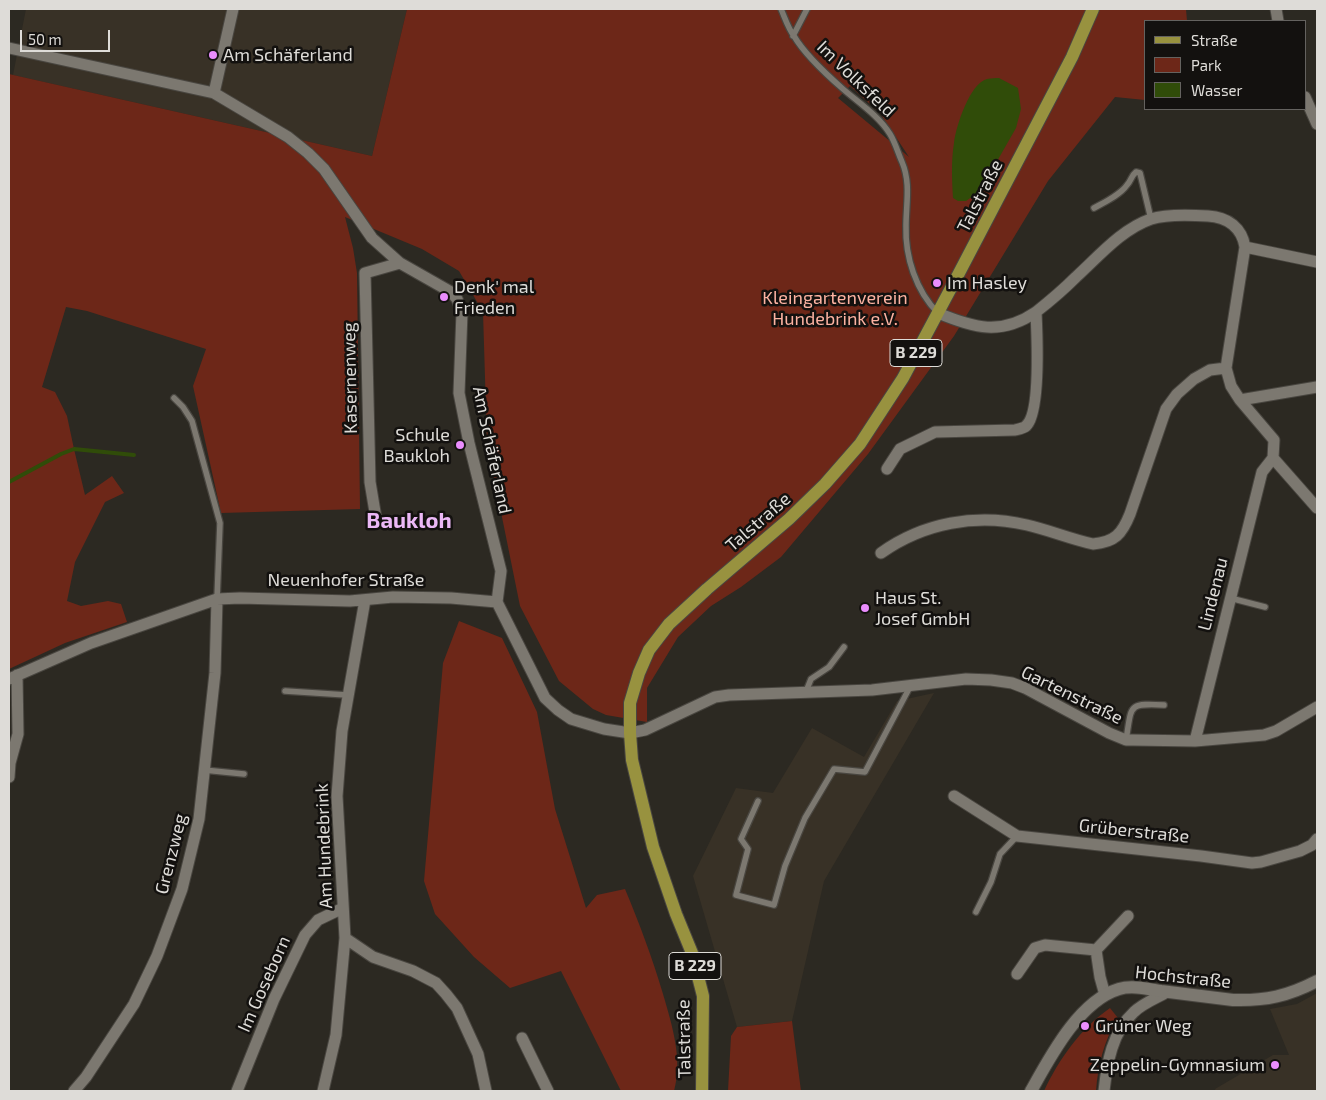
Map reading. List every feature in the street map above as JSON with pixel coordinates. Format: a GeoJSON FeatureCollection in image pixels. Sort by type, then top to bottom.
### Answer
{"type":"FeatureCollection","features":[{"type":"Feature","properties":{"kind":"main road","name":"Talstraße"},"geometry":{"type":"LineString","coordinates":[[702,1091],[703,996],[692,954],[676,914],[654,847],[632,760],[630,703],[638,673],[649,650],[669,624],[789,519],[825,484],[860,444],[903,378],[938,313],[1072,57],[1093,9]]}},
{"type":"Feature","properties":{"kind":"main road","name":"Hochstraße"},"geometry":{"type":"LineString","coordinates":[[1032,1091],[1050,1058],[1077,1019],[1105,994],[1129,988],[1233,1000],[1256,1000],[1288,994],[1317,981]]}},
{"type":"Feature","properties":{"kind":"street"},"geometry":{"type":"LineString","coordinates":[[214,94],[233,9]]}},
{"type":"Feature","properties":{"kind":"street","name":"Am Schäferland"},"geometry":{"type":"LineString","coordinates":[[9,48],[214,94],[288,137],[308,153],[324,169],[372,238],[400,263],[451,292],[462,312],[459,393],[469,443],[502,571],[497,602]]}},
{"type":"Feature","properties":{"kind":"street"},"geometry":{"type":"LineString","coordinates":[[1306,99],[1317,124]]}},
{"type":"Feature","properties":{"kind":"street"},"geometry":{"type":"LineString","coordinates":[[938,313],[962,323],[988,328],[1008,327],[1023,322],[1131,228],[1151,219],[1172,216],[1218,216],[1237,228],[1243,237],[1245,247],[1226,368],[1231,386],[1240,400],[1274,440],[1273,458],[1317,508]]}},
{"type":"Feature","properties":{"kind":"street"},"geometry":{"type":"LineString","coordinates":[[1245,247],[1317,262]]}},
{"type":"Feature","properties":{"kind":"street","name":"Kasernenweg"},"geometry":{"type":"LineString","coordinates":[[376,518],[370,482],[365,273],[400,263]]}},
{"type":"Feature","properties":{"kind":"street"},"geometry":{"type":"LineString","coordinates":[[887,469],[900,448],[935,432],[1015,430],[1026,426],[1032,416],[1035,405],[1038,346],[1036,312]]}},
{"type":"Feature","properties":{"kind":"street"},"geometry":{"type":"LineString","coordinates":[[881,553],[896,542],[936,526],[972,520],[993,520],[1026,525],[1093,544],[1104,543],[1114,538],[1124,530],[1166,410],[1177,394],[1194,379],[1210,370],[1226,368]]}},
{"type":"Feature","properties":{"kind":"street"},"geometry":{"type":"LineString","coordinates":[[1240,400],[1317,387]]}},
{"type":"Feature","properties":{"kind":"street","name":"Lindenau"},"geometry":{"type":"LineString","coordinates":[[1195,742],[1262,472],[1273,458]]}},
{"type":"Feature","properties":{"kind":"street","name":"Neuenhofer Straße"},"geometry":{"type":"LineString","coordinates":[[13,677],[91,643],[217,599],[365,600],[393,597],[451,598],[497,602]]}},
{"type":"Feature","properties":{"kind":"street","name":"Grenzweg"},"geometry":{"type":"LineString","coordinates":[[74,1091],[86,1077],[134,1004],[157,956],[182,890],[199,819],[215,673],[217,599]]}},
{"type":"Feature","properties":{"kind":"street","name":"Am Hundebrink"},"geometry":{"type":"LineString","coordinates":[[323,1091],[336,1035],[345,938],[337,796],[342,731],[365,600]]}},
{"type":"Feature","properties":{"kind":"street"},"geometry":{"type":"LineString","coordinates":[[497,602],[540,689],[551,704],[580,723],[604,730],[630,733]]}},
{"type":"Feature","properties":{"kind":"street"},"geometry":{"type":"LineString","coordinates":[[9,777],[10,763],[18,734],[13,677]]}},
{"type":"Feature","properties":{"kind":"street","name":"Gartenstraße"},"geometry":{"type":"LineString","coordinates":[[630,733],[645,730],[715,697],[872,690],[966,679],[991,680],[1012,684],[1042,696],[1109,733],[1126,740],[1195,742],[1264,735],[1276,731],[1317,708]]}},
{"type":"Feature","properties":{"kind":"street","name":"Grüberstraße"},"geometry":{"type":"LineString","coordinates":[[954,796],[1017,836],[1252,863],[1300,851],[1312,845],[1317,839]]}},
{"type":"Feature","properties":{"kind":"street","name":"Im Goseborn"},"geometry":{"type":"LineString","coordinates":[[237,1091],[274,999],[305,935],[318,920],[343,908]]}},
{"type":"Feature","properties":{"kind":"street"},"geometry":{"type":"LineString","coordinates":[[1096,950],[1128,916]]}},
{"type":"Feature","properties":{"kind":"street"},"geometry":{"type":"LineString","coordinates":[[345,938],[373,956],[413,970],[436,983],[457,1008],[478,1054],[486,1091]]}},
{"type":"Feature","properties":{"kind":"street"},"geometry":{"type":"LineString","coordinates":[[1017,974],[1035,948],[1045,945],[1096,950]]}},
{"type":"Feature","properties":{"kind":"street"},"geometry":{"type":"LineString","coordinates":[[1096,950],[1100,978],[1105,994]]}},
{"type":"Feature","properties":{"kind":"street"},"geometry":{"type":"LineString","coordinates":[[1104,1091],[1110,1053],[1123,1026],[1134,1012],[1167,992]]}},
{"type":"Feature","properties":{"kind":"street"},"geometry":{"type":"LineString","coordinates":[[522,1038],[548,1091]]}},
{"type":"Feature","properties":{"kind":"lane","name":"Im Volksfeld"},"geometry":{"type":"LineString","coordinates":[[781,9],[793,36],[818,64],[842,88],[873,114],[890,133],[906,171],[908,258],[928,304],[938,313]]}},
{"type":"Feature","properties":{"kind":"lane","name":"Im Volksfeld"},"geometry":{"type":"LineString","coordinates":[[793,36],[807,9]]}},
{"type":"Feature","properties":{"kind":"lane"},"geometry":{"type":"LineString","coordinates":[[1094,208],[1127,185],[1133,174],[1140,173],[1151,219]]}},
{"type":"Feature","properties":{"kind":"lane"},"geometry":{"type":"LineString","coordinates":[[174,398],[183,407],[192,421],[220,523],[217,599]]}},
{"type":"Feature","properties":{"kind":"lane"},"geometry":{"type":"LineString","coordinates":[[1230,598],[1265,607]]}},
{"type":"Feature","properties":{"kind":"lane"},"geometry":{"type":"LineString","coordinates":[[805,694],[811,679],[829,667],[844,647]]}},
{"type":"Feature","properties":{"kind":"lane"},"geometry":{"type":"LineString","coordinates":[[758,801],[741,839],[748,848],[736,895],[774,905],[785,866],[805,818],[834,768],[864,772],[911,685]]}},
{"type":"Feature","properties":{"kind":"lane"},"geometry":{"type":"LineString","coordinates":[[285,691],[347,695]]}},
{"type":"Feature","properties":{"kind":"lane"},"geometry":{"type":"LineString","coordinates":[[1126,740],[1130,716],[1137,705],[1164,706]]}},
{"type":"Feature","properties":{"kind":"lane"},"geometry":{"type":"LineString","coordinates":[[204,770],[244,774]]}},
{"type":"Feature","properties":{"kind":"lane"},"geometry":{"type":"LineString","coordinates":[[976,912],[991,882],[1000,854],[1017,836]]}},
{"type":"Feature","properties":{"kind":"shaded area"},"geometry":{"type":"Polygon","coordinates":[[[26,9],[407,9],[372,156],[13,75],[26,9]]]}},
{"type":"Feature","properties":{"kind":"shaded area"},"geometry":{"type":"Polygon","coordinates":[[[934,693],[824,881],[792,1021],[737,1027],[693,876],[736,788],[773,793],[812,728],[864,757],[897,701],[934,693]]]}},
{"type":"Feature","properties":{"kind":"shaded area"},"geometry":{"type":"Polygon","coordinates":[[[1317,993],[1317,1091],[1216,1091],[1215,1089],[1273,1055],[1289,1055],[1270,1009],[1297,1004],[1317,993]]]}},
{"type":"Feature","properties":{"kind":"green space","name":"Kleingartenverein Hundebrink e.V."},"geometry":{"type":"Polygon","coordinates":[[[407,9],[1186,9],[1187,20],[1144,20],[1144,100],[1115,97],[1048,181],[954,336],[868,454],[781,557],[741,587],[711,606],[678,637],[647,688],[647,722],[606,715],[593,709],[559,681],[520,606],[487,443],[483,312],[459,271],[422,249],[345,217],[357,273],[360,509],[221,513],[193,386],[206,349],[87,311],[66,307],[42,387],[55,392],[67,416],[85,495],[112,476],[124,493],[105,502],[75,562],[67,601],[81,606],[108,601],[121,604],[127,622],[65,643],[9,669],[9,74],[372,156],[407,9]],[[850,86],[838,98],[909,157],[880,113],[850,86]]]}},
{"type":"Feature","properties":{"kind":"green space"},"geometry":{"type":"Polygon","coordinates":[[[459,621],[502,638],[537,712],[555,809],[586,908],[597,895],[625,889],[655,967],[673,1030],[677,1054],[674,1091],[621,1091],[561,971],[510,988],[474,957],[435,914],[424,881],[443,663],[459,621]]]}},
{"type":"Feature","properties":{"kind":"green space"},"geometry":{"type":"Polygon","coordinates":[[[1110,1008],[1118,1018],[1109,1035],[1103,1053],[1096,1091],[1044,1091],[1072,1045],[1099,1016],[1110,1008]]]}},
{"type":"Feature","properties":{"kind":"green space"},"geometry":{"type":"Polygon","coordinates":[[[792,1021],[801,1091],[728,1091],[731,1036],[737,1027],[792,1021]]]}},
{"type":"Feature","properties":{"kind":"water"},"geometry":{"type":"Polygon","coordinates":[[[999,78],[1018,88],[1021,109],[1016,128],[980,191],[966,201],[958,201],[953,198],[952,164],[955,136],[961,116],[975,88],[981,82],[987,79],[999,78]]]}},
{"type":"Feature","properties":{"kind":"waterway"},"geometry":{"type":"LineString","coordinates":[[9,482],[74,449],[134,455]]}},
{"type":"Feature","properties":{"kind":"place","name":"Am Schäferland"},"geometry":{"type":"Point","coordinates":[213,55]}},
{"type":"Feature","properties":{"kind":"place","name":"Im Hasley"},"geometry":{"type":"Point","coordinates":[937,283]}},
{"type":"Feature","properties":{"kind":"place","name":"Denk' mal Frieden"},"geometry":{"type":"Point","coordinates":[444,297]}},
{"type":"Feature","properties":{"kind":"place","name":"Schule Baukloh"},"geometry":{"type":"Point","coordinates":[460,445]}},
{"type":"Feature","properties":{"kind":"place","name":"Haus St. Josef GmbH"},"geometry":{"type":"Point","coordinates":[865,608]}},
{"type":"Feature","properties":{"kind":"place","name":"Grüner Weg"},"geometry":{"type":"Point","coordinates":[1085,1026]}},
{"type":"Feature","properties":{"kind":"place","name":"Zeppelin-Gymnasium"},"geometry":{"type":"Point","coordinates":[1275,1065]}},
{"type":"Feature","properties":{"kind":"district","name":"Baukloh"},"geometry":{"type":"Point","coordinates":[409,521]}}]}
